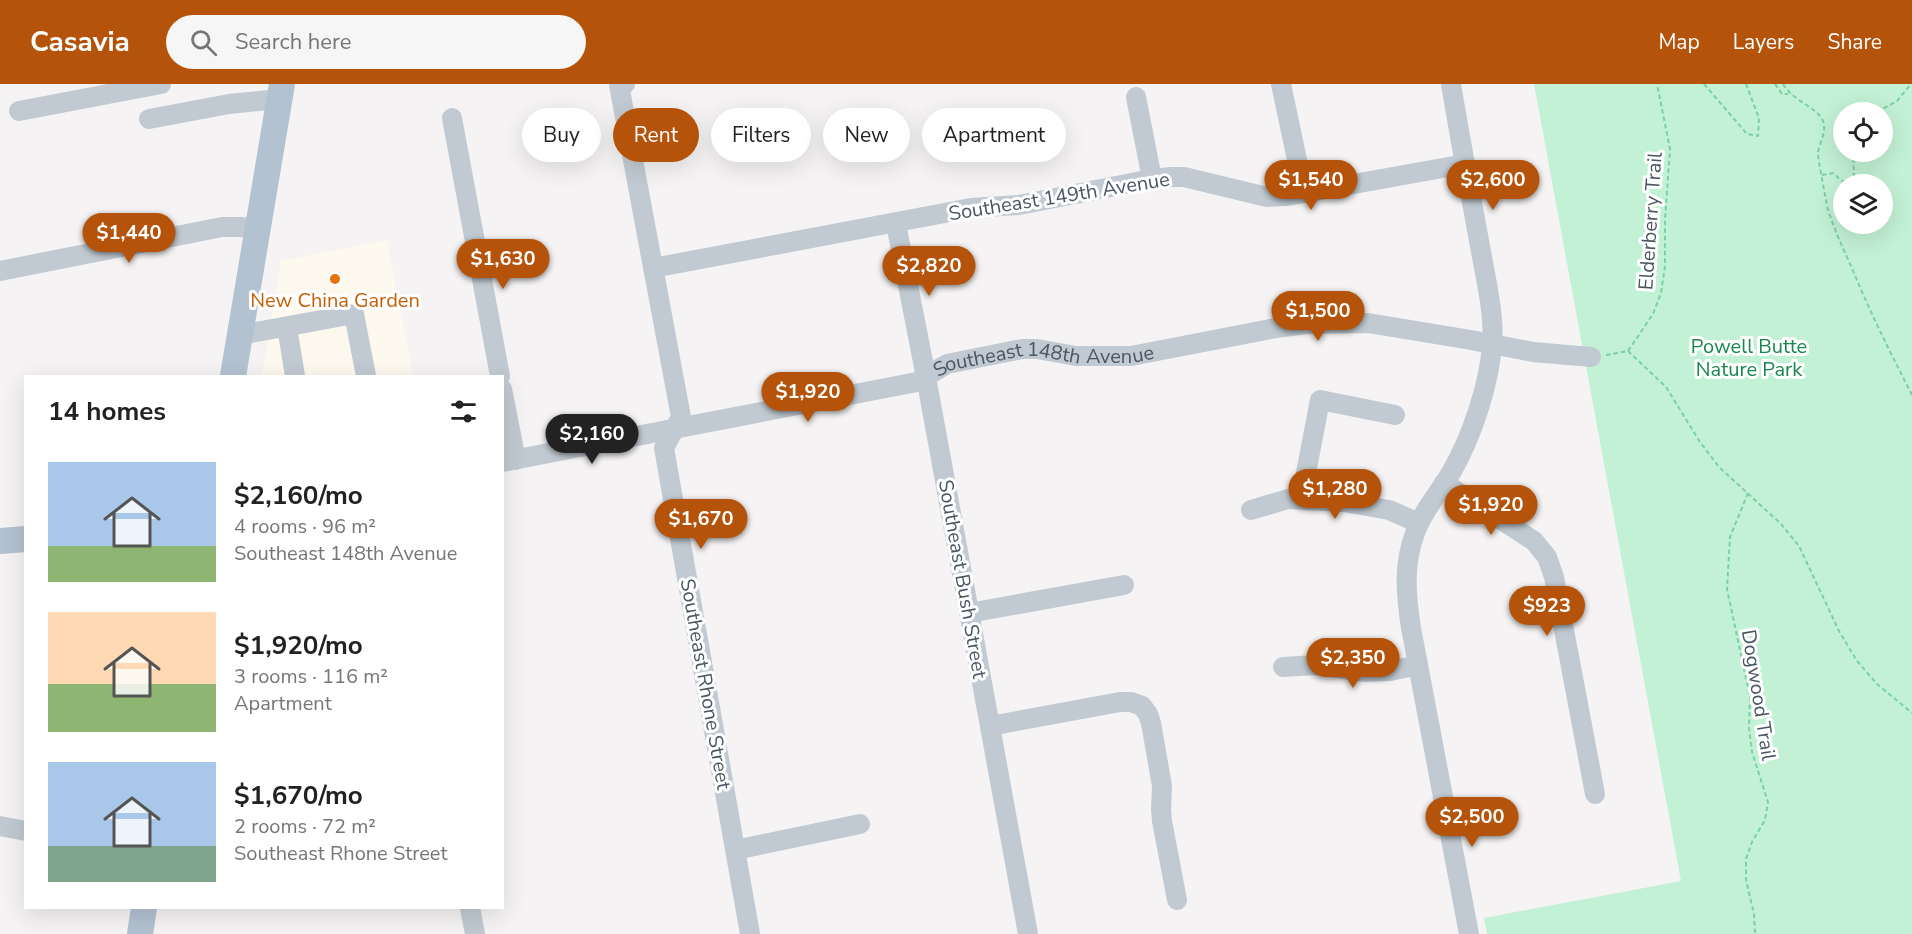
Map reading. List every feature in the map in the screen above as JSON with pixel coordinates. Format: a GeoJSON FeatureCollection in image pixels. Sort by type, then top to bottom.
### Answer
{"type":"FeatureCollection","features":[{"type":"Feature","properties":{"kind":"main road"},"geometry":{"type":"LineString","coordinates":[[233,375],[280,91]]}},
{"type":"Feature","properties":{"kind":"main road"},"geometry":{"type":"LineString","coordinates":[[0,541],[24,539]]}},
{"type":"Feature","properties":{"kind":"main road"},"geometry":{"type":"LineString","coordinates":[[140,934],[144,909]]}},
{"type":"Feature","properties":{"kind":"street"},"geometry":{"type":"LineString","coordinates":[[19,111],[161,84]]}},
{"type":"Feature","properties":{"kind":"street"},"geometry":{"type":"LineString","coordinates":[[1281,84],[1304,193]]}},
{"type":"Feature","properties":{"kind":"street"},"geometry":{"type":"LineString","coordinates":[[1451,84],[1490,303],[1493,344],[1476,413],[1459,456],[1419,523],[1411,545],[1405,584],[1411,628],[1469,934]]}},
{"type":"Feature","properties":{"kind":"street","name":"Southeast Rhone Street"},"geometry":{"type":"LineString","coordinates":[[622,85],[681,417],[664,448],[750,934]]}},
{"type":"Feature","properties":{"kind":"street"},"geometry":{"type":"LineString","coordinates":[[149,119],[229,104],[280,91]]}},
{"type":"Feature","properties":{"kind":"street"},"geometry":{"type":"LineString","coordinates":[[1136,97],[1152,179]]}},
{"type":"Feature","properties":{"kind":"street"},"geometry":{"type":"LineString","coordinates":[[452,118],[500,375]]}},
{"type":"Feature","properties":{"kind":"street","name":"Southeast 149th Avenue"},"geometry":{"type":"LineString","coordinates":[[653,268],[896,224],[971,208],[1019,205],[1152,179],[1184,177],[1267,197],[1287,196],[1465,164]]}},
{"type":"Feature","properties":{"kind":"street","name":"Southeast Bush Street"},"geometry":{"type":"LineString","coordinates":[[896,224],[1028,934]]}},
{"type":"Feature","properties":{"kind":"street"},"geometry":{"type":"LineString","coordinates":[[0,271],[222,227],[258,229]]}},
{"type":"Feature","properties":{"kind":"street"},"geometry":{"type":"LineString","coordinates":[[240,335],[354,314],[366,375]]}},
{"type":"Feature","properties":{"kind":"street","name":"Southeast 148th Avenue"},"geometry":{"type":"LineString","coordinates":[[509,461],[917,382],[947,364],[1022,349],[1037,349],[1076,356],[1131,356],[1276,328],[1306,324],[1368,323],[1533,352],[1591,357]]}},
{"type":"Feature","properties":{"kind":"street"},"geometry":{"type":"LineString","coordinates":[[287,327],[295,375]]}},
{"type":"Feature","properties":{"kind":"street"},"geometry":{"type":"LineString","coordinates":[[1301,499],[1320,400],[1395,415]]}},
{"type":"Feature","properties":{"kind":"street"},"geometry":{"type":"LineString","coordinates":[[504,409],[509,461]]}},
{"type":"Feature","properties":{"kind":"street"},"geometry":{"type":"LineString","coordinates":[[1444,483],[1534,541],[1547,557],[1554,577],[1595,794]]}},
{"type":"Feature","properties":{"kind":"street"},"geometry":{"type":"LineString","coordinates":[[1251,510],[1288,499],[1344,502],[1389,510],[1419,523]]}},
{"type":"Feature","properties":{"kind":"street"},"geometry":{"type":"LineString","coordinates":[[969,613],[1124,585]]}},
{"type":"Feature","properties":{"kind":"street"},"geometry":{"type":"LineString","coordinates":[[1283,667],[1316,664],[1366,672],[1390,671],[1418,665]]}},
{"type":"Feature","properties":{"kind":"street"},"geometry":{"type":"LineString","coordinates":[[990,726],[1120,702],[1131,702],[1142,706],[1151,723],[1159,763],[1162,786],[1162,821],[1178,900]]}},
{"type":"Feature","properties":{"kind":"street"},"geometry":{"type":"LineString","coordinates":[[735,850],[860,824]]}},
{"type":"Feature","properties":{"kind":"street"},"geometry":{"type":"LineString","coordinates":[[0,826],[24,831]]}},
{"type":"Feature","properties":{"kind":"street"},"geometry":{"type":"LineString","coordinates":[[470,909],[475,934]]}},
{"type":"Feature","properties":{"kind":"path","name":"Elderberry Trail"},"geometry":{"type":"LineString","coordinates":[[1628,351],[1653,314],[1661,293],[1665,266],[1665,220],[1670,149],[1657,84]]}},
{"type":"Feature","properties":{"kind":"path"},"geometry":{"type":"LineString","coordinates":[[1704,84],[1747,134],[1758,136],[1759,118],[1746,84]]}},
{"type":"Feature","properties":{"kind":"path"},"geometry":{"type":"LineString","coordinates":[[1774,84],[1782,94],[1789,94]]}},
{"type":"Feature","properties":{"kind":"path"},"geometry":{"type":"LineString","coordinates":[[1783,84],[1789,94],[1813,108],[1823,121],[1824,132],[1817,155],[1827,205],[1871,313],[1912,395]]}},
{"type":"Feature","properties":{"kind":"path"},"geometry":{"type":"LineString","coordinates":[[1893,103],[1911,84]]}},
{"type":"Feature","properties":{"kind":"path"},"geometry":{"type":"LineString","coordinates":[[1822,175],[1834,173],[1841,181],[1846,183],[1852,181],[1853,162]]}},
{"type":"Feature","properties":{"kind":"path"},"geometry":{"type":"LineString","coordinates":[[1591,357],[1628,351],[1666,387],[1719,467],[1781,524],[1799,546],[1839,631],[1857,661],[1877,684],[1912,713]]}},
{"type":"Feature","properties":{"kind":"path","name":"Dogwood Trail"},"geometry":{"type":"LineString","coordinates":[[1748,493],[1730,537],[1727,590],[1750,697],[1749,728],[1752,752],[1767,802],[1765,820],[1752,842],[1746,859],[1746,879],[1754,914],[1755,934]]}},
{"type":"Feature","properties":{"kind":"shaded area"},"geometry":{"type":"Polygon","coordinates":[[[387,240],[413,375],[262,375],[281,261],[387,240]]]}},
{"type":"Feature","properties":{"kind":"green space","name":"Powell Butte Nature Park"},"geometry":{"type":"Polygon","coordinates":[[[1534,84],[1912,84],[1912,934],[1487,934],[1484,918],[1681,881],[1534,84]]]}},
{"type":"Feature","properties":{"kind":"place","name":"New China Garden"},"geometry":{"type":"Point","coordinates":[335,279]}}]}
